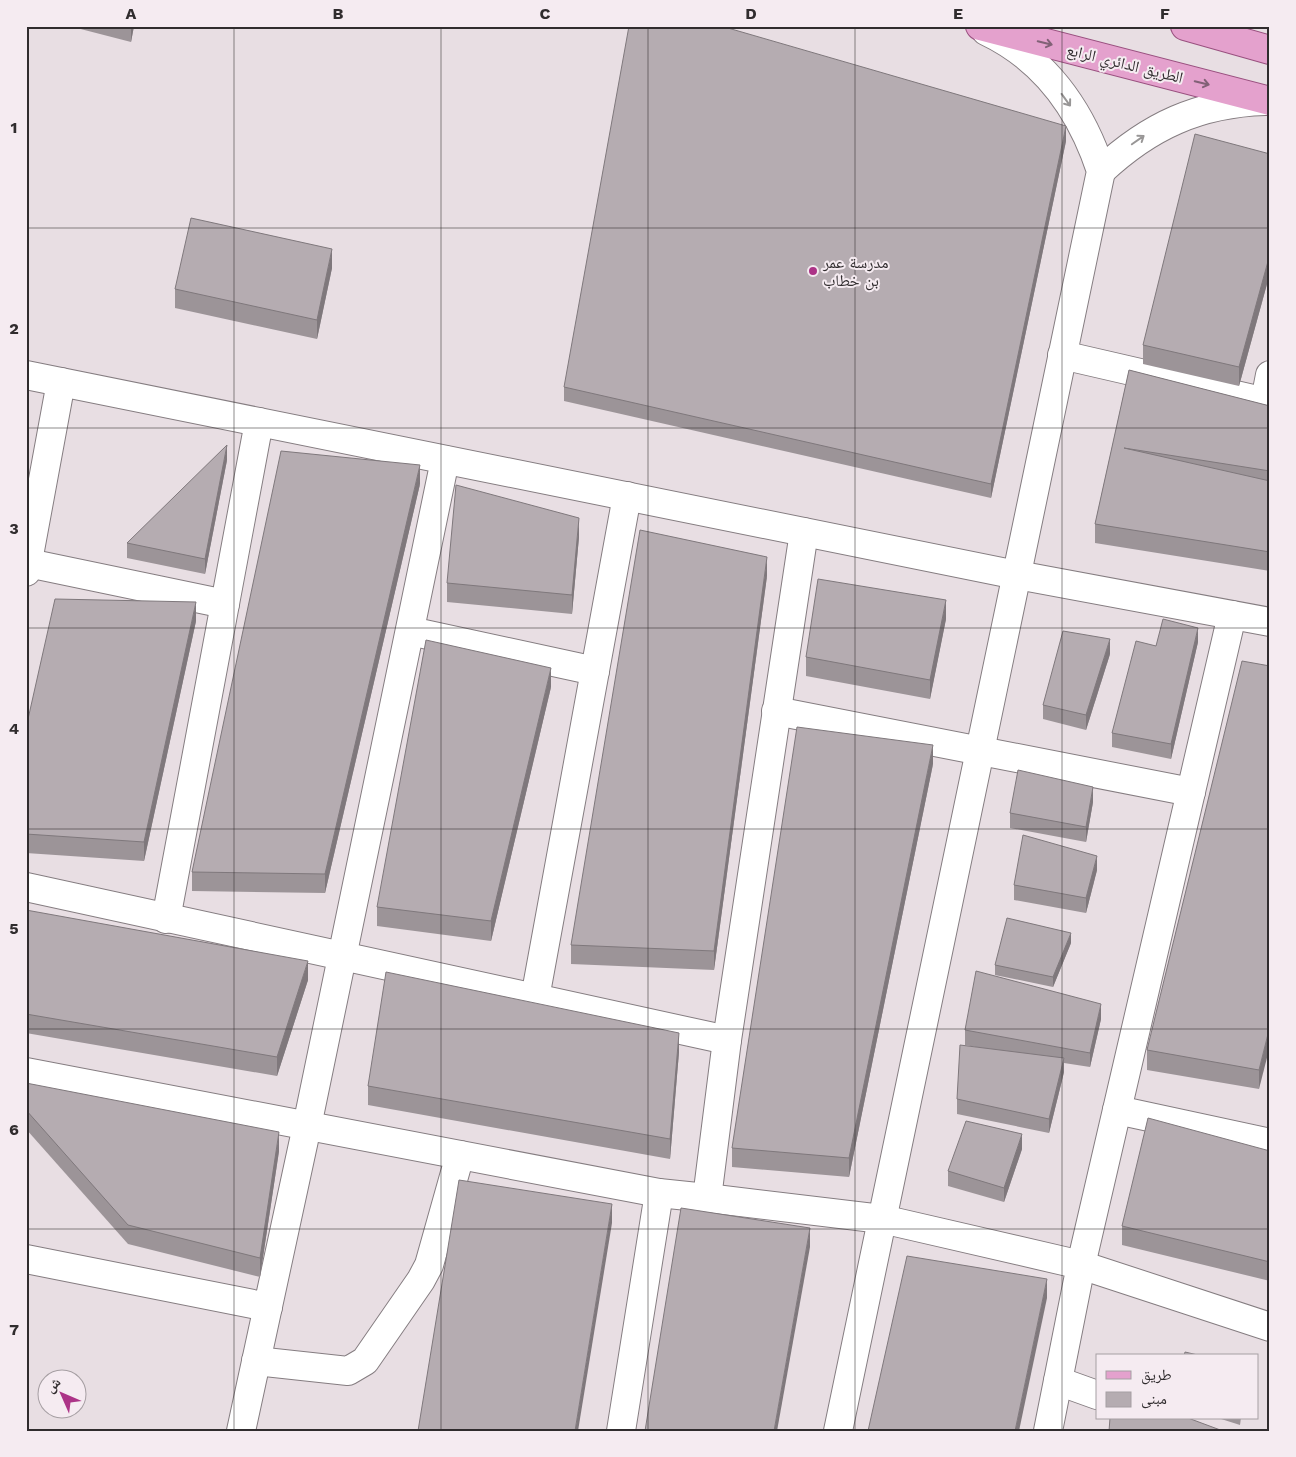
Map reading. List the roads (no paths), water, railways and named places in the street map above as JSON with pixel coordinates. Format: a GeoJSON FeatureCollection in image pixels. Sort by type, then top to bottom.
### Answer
{"type":"FeatureCollection","features":[{"type":"Feature","properties":{"kind":"main road","name":"الطريق الدائري الرابع"},"geometry":{"type":"LineString","coordinates":[[980,26],[1270,101]]}},
{"type":"Feature","properties":{"kind":"main road"},"geometry":{"type":"LineString","coordinates":[[1185,26],[1262,48]]}},
{"type":"Feature","properties":{"kind":"street"},"geometry":{"type":"LineString","coordinates":[[838,1431],[1101,171],[1093,146],[1082,123],[1052,82],[1014,48],[975,26]]}},
{"type":"Feature","properties":{"kind":"street"},"geometry":{"type":"LineString","coordinates":[[1229,26],[1262,48]]}},
{"type":"Feature","properties":{"kind":"street"},"geometry":{"type":"LineString","coordinates":[[1101,171],[1122,151],[1145,135],[1194,112],[1244,101],[1270,101]]}},
{"type":"Feature","properties":{"kind":"street"},"geometry":{"type":"LineString","coordinates":[[1062,355],[1268,393]]}},
{"type":"Feature","properties":{"kind":"street"},"geometry":{"type":"LineString","coordinates":[[26,375],[1017,575],[1270,622]]}},
{"type":"Feature","properties":{"kind":"street"},"geometry":{"type":"LineString","coordinates":[[61,382],[27,568],[225,604]]}},
{"type":"Feature","properties":{"kind":"street"},"geometry":{"type":"LineString","coordinates":[[166,919],[259,422]]}},
{"type":"Feature","properties":{"kind":"street"},"geometry":{"type":"LineString","coordinates":[[242,1431],[445,460]]}},
{"type":"Feature","properties":{"kind":"street"},"geometry":{"type":"LineString","coordinates":[[535,998],[627,496]]}},
{"type":"Feature","properties":{"kind":"street"},"geometry":{"type":"LineString","coordinates":[[707,1198],[727,1040],[804,532]]}},
{"type":"Feature","properties":{"kind":"street"},"geometry":{"type":"LineString","coordinates":[[1048,1431],[1080,1265],[1232,615]]}},
{"type":"Feature","properties":{"kind":"street"},"geometry":{"type":"LineString","coordinates":[[410,631],[595,671]]}},
{"type":"Feature","properties":{"kind":"street"},"geometry":{"type":"LineString","coordinates":[[776,711],[1190,792]]}},
{"type":"Feature","properties":{"kind":"street"},"geometry":{"type":"LineString","coordinates":[[26,887],[727,1040]]}},
{"type":"Feature","properties":{"kind":"street"},"geometry":{"type":"LineString","coordinates":[[26,1072],[659,1194],[882,1219],[1080,1265],[1270,1327]]}},
{"type":"Feature","properties":{"kind":"street"},"geometry":{"type":"LineString","coordinates":[[1117,1110],[1270,1143]]}},
{"type":"Feature","properties":{"kind":"street"},"geometry":{"type":"LineString","coordinates":[[256,1361],[348,1371],[365,1361],[421,1280],[429,1265],[460,1155]]}},
{"type":"Feature","properties":{"kind":"street"},"geometry":{"type":"LineString","coordinates":[[621,1431],[659,1194]]}},
{"type":"Feature","properties":{"kind":"street"},"geometry":{"type":"LineString","coordinates":[[26,1259],[268,1307]]}},
{"type":"Feature","properties":{"kind":"street"},"geometry":{"type":"LineString","coordinates":[[1058,1381],[1096,1395]]}},
{"type":"Feature","properties":{"kind":"place","name":"مدرسة عمر بن خطاب"},"geometry":{"type":"Point","coordinates":[813,271]}}]}
